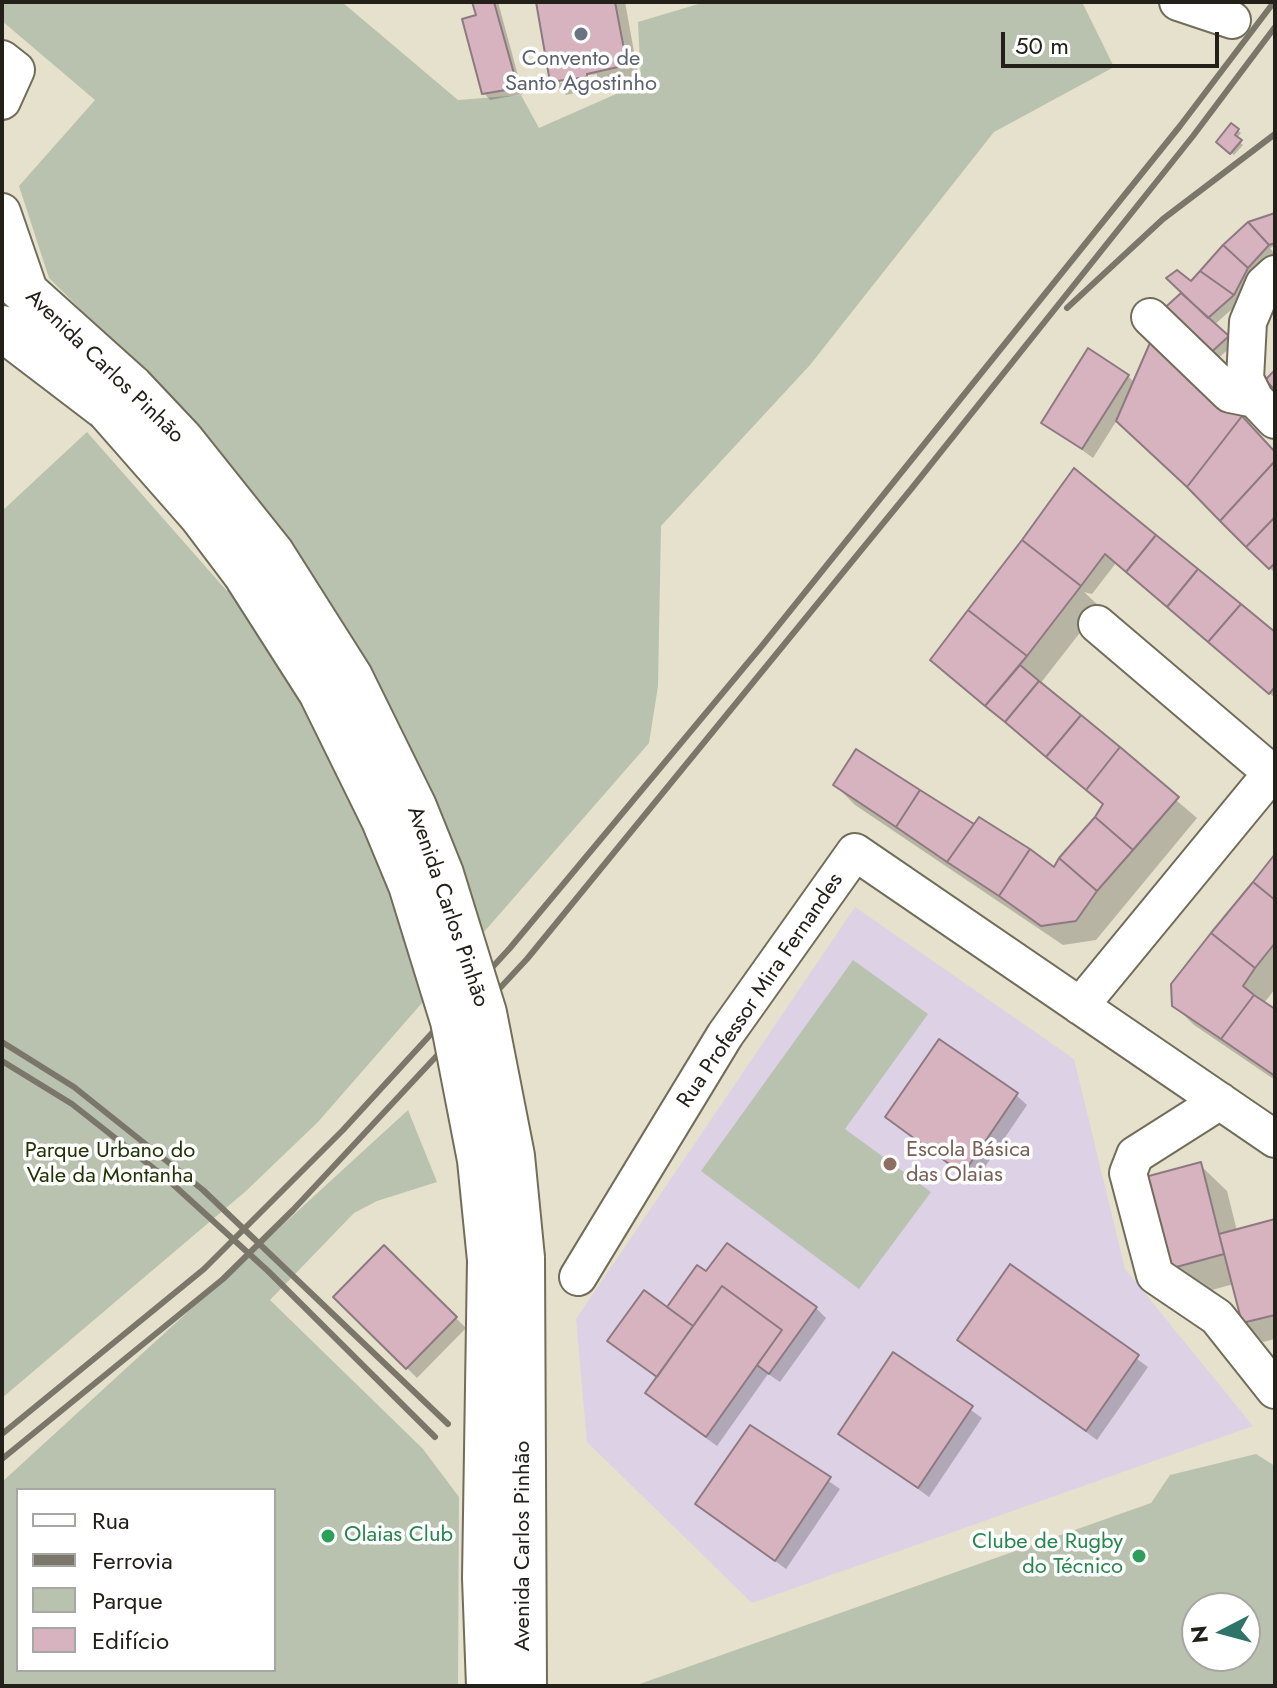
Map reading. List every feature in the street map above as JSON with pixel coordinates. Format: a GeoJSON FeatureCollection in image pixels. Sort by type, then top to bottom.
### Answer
{"type":"FeatureCollection","features":[{"type":"Feature","properties":{"kind":"main road","name":"Avenida Carlos Pinhão"},"geometry":{"type":"LineString","coordinates":[[16,282],[119,398],[261,596],[321,692],[384,820],[411,885],[453,1021],[480,1160],[506,1259],[524,1686]]}},
{"type":"Feature","properties":{"kind":"main road","name":"Avenida Carlos Pinhão"},"geometry":{"type":"LineString","coordinates":[[2,328],[48,362],[119,398]]}},
{"type":"Feature","properties":{"kind":"main road"},"geometry":{"type":"LineString","coordinates":[[2,365],[48,362]]}},
{"type":"Feature","properties":{"kind":"main road","name":"Avenida Carlos Pinhão"},"geometry":{"type":"LineString","coordinates":[[489,1686],[485,1578],[506,1259]]}},
{"type":"Feature","properties":{"kind":"street"},"geometry":{"type":"LineString","coordinates":[[1178,2],[1232,20]]}},
{"type":"Feature","properties":{"kind":"street"},"geometry":{"type":"LineString","coordinates":[[2,59],[16,70],[2,101]]}},
{"type":"Feature","properties":{"kind":"street"},"geometry":{"type":"LineString","coordinates":[[2,212],[16,282]]}},
{"type":"Feature","properties":{"kind":"street"},"geometry":{"type":"LineString","coordinates":[[1265,409],[1245,379],[1248,322],[1264,284],[1275,274]]}},
{"type":"Feature","properties":{"kind":"street"},"geometry":{"type":"LineString","coordinates":[[1150,317],[1230,394],[1265,409]]}},
{"type":"Feature","properties":{"kind":"street"},"geometry":{"type":"LineString","coordinates":[[1080,1006],[1274,771],[1097,624]]}},
{"type":"Feature","properties":{"kind":"street","name":"Rua Professor Mira Fernandes"},"geometry":{"type":"LineString","coordinates":[[578,1277],[725,1035],[855,852],[1275,1139]]}},
{"type":"Feature","properties":{"kind":"street"},"geometry":{"type":"LineString","coordinates":[[1220,1101],[1135,1155],[1128,1173],[1155,1275],[1217,1317],[1275,1390]]}},
{"type":"Feature","properties":{"kind":"shaded area","name":"Escola Básica das Olaias"},"geometry":{"type":"Polygon","coordinates":[[[855,907],[1074,1059],[1125,1269],[1253,1426],[752,1603],[587,1442],[576,1319],[855,907]]]}},
{"type":"Feature","properties":{"kind":"green space","name":"Parque Urbano do Vale da Montanha"},"geometry":{"type":"Polygon","coordinates":[[[2,2],[342,2],[458,100],[521,95],[539,128],[641,83],[638,22],[705,2],[1082,2],[1114,67],[994,132],[810,365],[661,526],[658,686],[649,743],[318,1122],[246,1191],[2,1398],[2,511],[87,432],[227,591],[283,541],[147,376],[49,278],[19,186],[95,100],[2,21],[2,2]]]}},
{"type":"Feature","properties":{"kind":"green space"},"geometry":{"type":"Polygon","coordinates":[[[853,960],[928,1014],[845,1129],[931,1192],[859,1289],[701,1171],[853,960]]]}},
{"type":"Feature","properties":{"kind":"green space"},"geometry":{"type":"Polygon","coordinates":[[[408,1110],[437,1182],[377,1201],[354,1213],[270,1300],[423,1449],[459,1497],[458,1686],[2,1686],[2,1482],[408,1110]]]}},
{"type":"Feature","properties":{"kind":"green space","name":"Clube de Rugby do Técnico"},"geometry":{"type":"Polygon","coordinates":[[[1256,1454],[1275,1466],[1275,1686],[634,1686],[1151,1503],[1170,1475],[1256,1454]]]}},
{"type":"Feature","properties":{"kind":"building"},"geometry":{"type":"Polygon","coordinates":[[[472,2],[494,2],[518,88],[482,94],[462,19],[476,15],[472,2]]]}},
{"type":"Feature","properties":{"kind":"building","name":"Convento de Santo Agostinho"},"geometry":{"type":"Polygon","coordinates":[[[536,2],[615,2],[627,65],[587,74],[587,77],[550,82],[536,2]]]}},
{"type":"Feature","properties":{"kind":"building"},"geometry":{"type":"Polygon","coordinates":[[[1231,123],[1239,129],[1235,135],[1242,140],[1230,154],[1216,142],[1231,123]]]}},
{"type":"Feature","properties":{"kind":"building"},"geometry":{"type":"Polygon","coordinates":[[[1275,213],[1275,243],[1269,245],[1248,222],[1275,213]]]}},
{"type":"Feature","properties":{"kind":"building"},"geometry":{"type":"Polygon","coordinates":[[[1248,222],[1269,245],[1248,268],[1223,245],[1248,222]]]}},
{"type":"Feature","properties":{"kind":"building"},"geometry":{"type":"Polygon","coordinates":[[[1223,245],[1248,268],[1234,295],[1200,271],[1223,245]]]}},
{"type":"Feature","properties":{"kind":"building"},"geometry":{"type":"Polygon","coordinates":[[[1177,270],[1191,281],[1200,271],[1234,295],[1208,318],[1166,278],[1177,270]]]}},
{"type":"Feature","properties":{"kind":"building"},"geometry":{"type":"Polygon","coordinates":[[[1181,293],[1229,336],[1205,358],[1158,314],[1181,293]]]}},
{"type":"Feature","properties":{"kind":"building"},"geometry":{"type":"Polygon","coordinates":[[[1153,336],[1242,416],[1187,487],[1116,421],[1153,336]]]}},
{"type":"Feature","properties":{"kind":"building"},"geometry":{"type":"Polygon","coordinates":[[[1088,348],[1129,375],[1082,449],[1041,423],[1088,348]]]}},
{"type":"Feature","properties":{"kind":"building"},"geometry":{"type":"Polygon","coordinates":[[[1275,370],[1275,390],[1265,380],[1275,370]]]}},
{"type":"Feature","properties":{"kind":"building"},"geometry":{"type":"Polygon","coordinates":[[[1242,416],[1275,452],[1275,461],[1220,521],[1187,487],[1242,416]]]}},
{"type":"Feature","properties":{"kind":"building"},"geometry":{"type":"Polygon","coordinates":[[[1275,461],[1275,517],[1246,547],[1220,521],[1275,461]]]}},
{"type":"Feature","properties":{"kind":"building"},"geometry":{"type":"Polygon","coordinates":[[[1074,468],[1156,535],[1126,572],[1105,554],[1081,586],[1022,540],[1074,468]]]}},
{"type":"Feature","properties":{"kind":"building"},"geometry":{"type":"Polygon","coordinates":[[[1275,517],[1275,563],[1269,569],[1246,547],[1275,517]]]}},
{"type":"Feature","properties":{"kind":"building"},"geometry":{"type":"Polygon","coordinates":[[[1156,535],[1198,569],[1167,607],[1126,572],[1156,535]]]}},
{"type":"Feature","properties":{"kind":"building"},"geometry":{"type":"Polygon","coordinates":[[[1022,540],[1081,586],[1027,656],[968,610],[1022,540]]]}},
{"type":"Feature","properties":{"kind":"building"},"geometry":{"type":"Polygon","coordinates":[[[1198,569],[1241,604],[1208,642],[1167,607],[1198,569]]]}},
{"type":"Feature","properties":{"kind":"building"},"geometry":{"type":"Polygon","coordinates":[[[1241,604],[1275,632],[1275,687],[1269,694],[1208,642],[1241,604]]]}},
{"type":"Feature","properties":{"kind":"building"},"geometry":{"type":"Polygon","coordinates":[[[968,610],[1027,656],[985,706],[930,660],[968,610]]]}},
{"type":"Feature","properties":{"kind":"building"},"geometry":{"type":"Polygon","coordinates":[[[1020,665],[1039,681],[1005,722],[985,706],[1020,665]]]}},
{"type":"Feature","properties":{"kind":"building"},"geometry":{"type":"Polygon","coordinates":[[[1039,681],[1081,715],[1046,757],[1005,722],[1039,681]]]}},
{"type":"Feature","properties":{"kind":"building"},"geometry":{"type":"Polygon","coordinates":[[[1081,715],[1120,747],[1086,790],[1046,757],[1081,715]]]}},
{"type":"Feature","properties":{"kind":"building"},"geometry":{"type":"Polygon","coordinates":[[[1120,747],[1179,797],[1133,850],[1095,817],[1103,804],[1086,790],[1120,747]]]}},
{"type":"Feature","properties":{"kind":"building"},"geometry":{"type":"Polygon","coordinates":[[[856,749],[920,790],[896,827],[833,785],[856,749]]]}},
{"type":"Feature","properties":{"kind":"building"},"geometry":{"type":"Polygon","coordinates":[[[920,790],[974,824],[947,862],[896,827],[920,790]]]}},
{"type":"Feature","properties":{"kind":"building"},"geometry":{"type":"Polygon","coordinates":[[[979,817],[1030,849],[999,896],[947,862],[979,817]]]}},
{"type":"Feature","properties":{"kind":"building"},"geometry":{"type":"Polygon","coordinates":[[[1095,817],[1133,850],[1097,891],[1059,858],[1095,817]]]}},
{"type":"Feature","properties":{"kind":"building"},"geometry":{"type":"Polygon","coordinates":[[[1030,849],[1054,867],[1059,858],[1097,891],[1076,921],[1041,926],[999,896],[1030,849]]]}},
{"type":"Feature","properties":{"kind":"building"},"geometry":{"type":"Polygon","coordinates":[[[1275,854],[1275,900],[1253,882],[1275,854]]]}},
{"type":"Feature","properties":{"kind":"building"},"geometry":{"type":"Polygon","coordinates":[[[1253,882],[1275,900],[1275,943],[1255,968],[1211,933],[1253,882]]]}},
{"type":"Feature","properties":{"kind":"building"},"geometry":{"type":"Polygon","coordinates":[[[1211,933],[1255,968],[1243,986],[1254,995],[1221,1039],[1172,1006],[1171,984],[1211,933]]]}},
{"type":"Feature","properties":{"kind":"building"},"geometry":{"type":"Polygon","coordinates":[[[1254,995],[1275,1009],[1275,1076],[1221,1039],[1254,995]]]}},
{"type":"Feature","properties":{"kind":"building"},"geometry":{"type":"Polygon","coordinates":[[[939,1039],[1018,1093],[963,1174],[885,1117],[939,1039]]]}},
{"type":"Feature","properties":{"kind":"building"},"geometry":{"type":"Polygon","coordinates":[[[1201,1162],[1224,1254],[1169,1269],[1145,1177],[1201,1162]]]}},
{"type":"Feature","properties":{"kind":"building"},"geometry":{"type":"Polygon","coordinates":[[[1275,1219],[1275,1315],[1242,1323],[1219,1234],[1275,1219]]]}},
{"type":"Feature","properties":{"kind":"building"},"geometry":{"type":"Polygon","coordinates":[[[727,1243],[817,1307],[769,1374],[757,1365],[782,1330],[722,1286],[693,1326],[667,1307],[697,1265],[706,1271],[727,1243]]]}},
{"type":"Feature","properties":{"kind":"building"},"geometry":{"type":"Polygon","coordinates":[[[384,1245],[457,1317],[406,1369],[333,1297],[384,1245]]]}},
{"type":"Feature","properties":{"kind":"building"},"geometry":{"type":"Polygon","coordinates":[[[1010,1264],[1139,1355],[1086,1431],[957,1340],[1010,1264]]]}},
{"type":"Feature","properties":{"kind":"building"},"geometry":{"type":"Polygon","coordinates":[[[722,1286],[782,1330],[706,1437],[645,1393],[722,1286]]]}},
{"type":"Feature","properties":{"kind":"building"},"geometry":{"type":"Polygon","coordinates":[[[644,1290],[693,1326],[657,1377],[607,1341],[644,1290]]]}},
{"type":"Feature","properties":{"kind":"building"},"geometry":{"type":"Polygon","coordinates":[[[893,1352],[973,1406],[918,1488],[838,1434],[893,1352]]]}},
{"type":"Feature","properties":{"kind":"building"},"geometry":{"type":"Polygon","coordinates":[[[750,1425],[831,1477],[775,1561],[695,1504],[750,1425]]]}},
{"type":"Feature","properties":{"kind":"railway"},"geometry":{"type":"LineString","coordinates":[[2,1434],[204,1269],[343,1130],[510,948],[761,647],[1180,126],[1274,2]]}},
{"type":"Feature","properties":{"kind":"railway"},"geometry":{"type":"LineString","coordinates":[[2,1459],[223,1279],[293,1210],[527,959],[912,488],[1193,136],[1275,27]]}},
{"type":"Feature","properties":{"kind":"railway"},"geometry":{"type":"LineString","coordinates":[[1067,308],[1163,219],[1275,134]]}},
{"type":"Feature","properties":{"kind":"railway"},"geometry":{"type":"LineString","coordinates":[[2,1042],[74,1087],[203,1190],[448,1424]]}},
{"type":"Feature","properties":{"kind":"railway"},"geometry":{"type":"LineString","coordinates":[[2,1061],[72,1104],[166,1178],[268,1271],[435,1437]]}},
{"type":"Feature","properties":{"kind":"place","name":"Convento de Santo Agostinho"},"geometry":{"type":"Point","coordinates":[581,34]}},
{"type":"Feature","properties":{"kind":"place","name":"Escola Básica das Olaias"},"geometry":{"type":"Point","coordinates":[890,1164]}},
{"type":"Feature","properties":{"kind":"place","name":"Olaias Club"},"geometry":{"type":"Point","coordinates":[328,1536]}},
{"type":"Feature","properties":{"kind":"place","name":"Clube de Rugby do Técnico"},"geometry":{"type":"Point","coordinates":[1139,1556]}}]}
